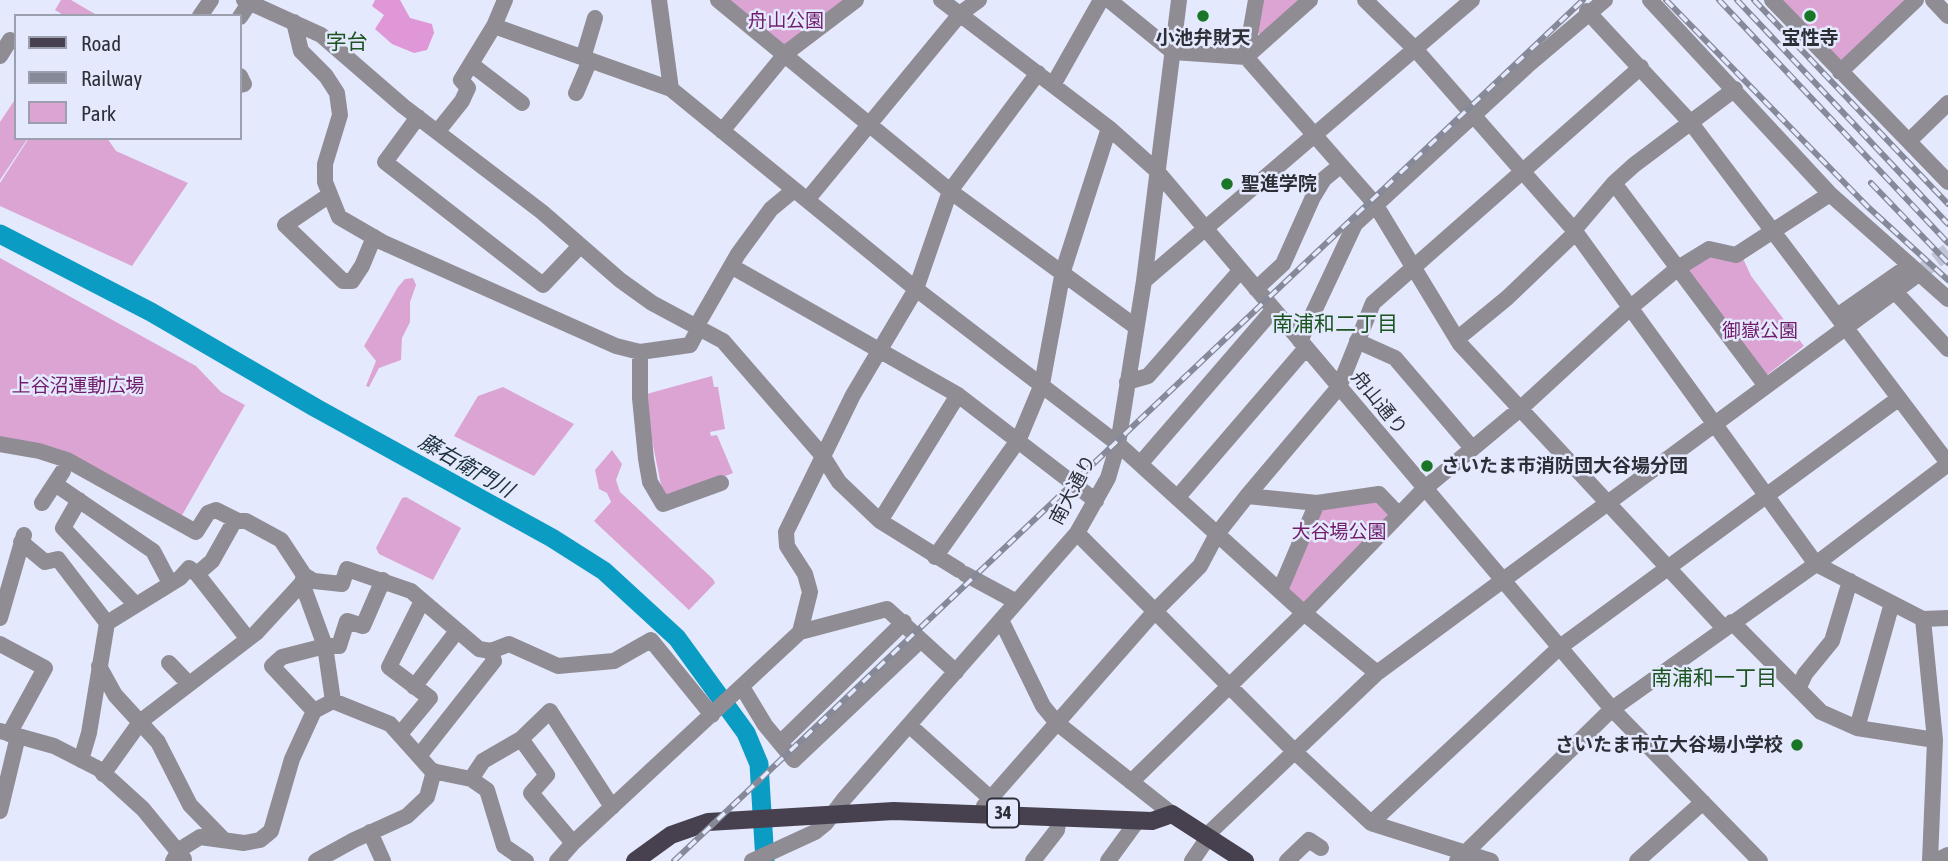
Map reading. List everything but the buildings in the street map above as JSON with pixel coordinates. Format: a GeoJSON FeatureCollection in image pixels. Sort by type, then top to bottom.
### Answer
{"type":"FeatureCollection","features":[{"type":"Feature","properties":{"kind":"main road","name":"34"},"geometry":{"type":"LineString","coordinates":[[635,861],[652,846],[708,821],[750,817],[832,815],[986,805],[1059,817],[1152,821],[1172,814]]}},
{"type":"Feature","properties":{"kind":"main road"},"geometry":{"type":"LineString","coordinates":[[1172,814],[1245,861]]}},
{"type":"Feature","properties":{"kind":"street"},"geometry":{"type":"LineString","coordinates":[[438,131],[462,101],[468,88],[461,80],[494,26],[505,0]]}},
{"type":"Feature","properties":{"kind":"street"},"geometry":{"type":"LineString","coordinates":[[659,0],[671,89]]}},
{"type":"Feature","properties":{"kind":"street"},"geometry":{"type":"LineString","coordinates":[[718,0],[786,53],[950,191],[1063,271],[1136,327]]}},
{"type":"Feature","properties":{"kind":"street"},"geometry":{"type":"LineString","coordinates":[[722,131],[786,53],[856,0]]}},
{"type":"Feature","properties":{"kind":"street","name":"舟山通り"},"geometry":{"type":"LineString","coordinates":[[941,0],[1109,128],[1156,170],[1612,709],[1760,861]]}},
{"type":"Feature","properties":{"kind":"street"},"geometry":{"type":"LineString","coordinates":[[295,22],[302,51],[311,64],[326,76],[337,93],[340,116],[325,164],[328,197],[339,217],[374,237],[547,318],[617,346],[640,352],[690,345],[731,266],[771,209],[800,195],[870,123],[961,13],[979,0]]}},
{"type":"Feature","properties":{"kind":"street"},"geometry":{"type":"LineString","coordinates":[[1053,85],[1101,0]]}},
{"type":"Feature","properties":{"kind":"street"},"geometry":{"type":"LineString","coordinates":[[1109,0],[1172,52],[1246,57],[1375,204],[1457,339],[1669,567],[1821,712],[1857,728],[1935,740]]}},
{"type":"Feature","properties":{"kind":"street","name":"南大通り"},"geometry":{"type":"LineString","coordinates":[[754,860],[779,853],[815,832],[832,815],[1015,601],[1077,533],[1108,478],[1118,444],[1144,281],[1156,170],[1180,0]]}},
{"type":"Feature","properties":{"kind":"street"},"geometry":{"type":"LineString","coordinates":[[1246,57],[1256,0]]}},
{"type":"Feature","properties":{"kind":"street"},"geometry":{"type":"LineString","coordinates":[[1246,57],[1310,0]]}},
{"type":"Feature","properties":{"kind":"street"},"geometry":{"type":"LineString","coordinates":[[1365,0],[1416,50],[1574,230],[1713,426],[1816,564],[1923,619],[1948,618]]}},
{"type":"Feature","properties":{"kind":"street"},"geometry":{"type":"LineString","coordinates":[[1144,281],[1472,0]]}},
{"type":"Feature","properties":{"kind":"street"},"geometry":{"type":"LineString","coordinates":[[1177,498],[1303,344],[1355,224],[1473,116],[1583,7],[1605,0]]}},
{"type":"Feature","properties":{"kind":"street"},"geometry":{"type":"LineString","coordinates":[[1650,0],[1830,194],[1948,299]]}},
{"type":"Feature","properties":{"kind":"street"},"geometry":{"type":"LineString","coordinates":[[1772,0],[1948,181]]}},
{"type":"Feature","properties":{"kind":"street"},"geometry":{"type":"LineString","coordinates":[[1840,72],[1916,0]]}},
{"type":"Feature","properties":{"kind":"street"},"geometry":{"type":"LineString","coordinates":[[1933,0],[1948,16]]}},
{"type":"Feature","properties":{"kind":"street"},"geometry":{"type":"LineString","coordinates":[[247,1],[321,35],[418,117],[542,212],[579,247],[652,303],[723,341],[822,454],[839,482],[880,521],[935,557],[1015,601]]}},
{"type":"Feature","properties":{"kind":"street"},"geometry":{"type":"LineString","coordinates":[[1461,857],[1612,709],[1816,564],[1948,463],[1691,123],[1583,7]]}},
{"type":"Feature","properties":{"kind":"street"},"geometry":{"type":"LineString","coordinates":[[576,93],[595,18]]}},
{"type":"Feature","properties":{"kind":"street"},"geometry":{"type":"LineString","coordinates":[[494,26],[671,89],[916,289],[1118,444],[1304,613],[1377,673]]}},
{"type":"Feature","properties":{"kind":"street"},"geometry":{"type":"LineString","coordinates":[[0,56],[9,39]]}},
{"type":"Feature","properties":{"kind":"street"},"geometry":{"type":"LineString","coordinates":[[471,64],[522,103]]}},
{"type":"Feature","properties":{"kind":"street"},"geometry":{"type":"LineString","coordinates":[[909,724],[986,805],[1156,610],[1200,566],[1217,534],[1339,387],[1373,303],[1641,67]]}},
{"type":"Feature","properties":{"kind":"street"},"geometry":{"type":"LineString","coordinates":[[800,632],[810,592],[805,574],[787,546],[786,532],[822,454],[879,349],[916,289],[950,191],[1038,73]]}},
{"type":"Feature","properties":{"kind":"street"},"geometry":{"type":"LineString","coordinates":[[1457,339],[1507,298],[1573,235],[1574,230],[1614,184],[1735,89]]}},
{"type":"Feature","properties":{"kind":"street"},"geometry":{"type":"LineString","coordinates":[[1909,141],[1948,103]]}},
{"type":"Feature","properties":{"kind":"street"},"geometry":{"type":"LineString","coordinates":[[418,117],[384,162],[542,285],[579,247]]}},
{"type":"Feature","properties":{"kind":"street"},"geometry":{"type":"LineString","coordinates":[[935,557],[1019,439],[1042,384],[1063,271],[1109,128]]}},
{"type":"Feature","properties":{"kind":"street"},"geometry":{"type":"LineString","coordinates":[[1256,289],[1283,264],[1313,197],[1324,179],[1340,165]]}},
{"type":"Feature","properties":{"kind":"street"},"geometry":{"type":"LineString","coordinates":[[1614,184],[1766,386]]}},
{"type":"Feature","properties":{"kind":"street"},"geometry":{"type":"LineString","coordinates":[[1131,782],[1229,683],[1304,613],[1424,489],[1520,409],[1630,308],[1678,268],[1709,249],[1736,256],[1830,194]]}},
{"type":"Feature","properties":{"kind":"street"},"geometry":{"type":"LineString","coordinates":[[328,197],[285,225],[343,281],[352,281],[362,266],[374,237]]}},
{"type":"Feature","properties":{"kind":"street"},"geometry":{"type":"LineString","coordinates":[[731,266],[958,395],[1019,439],[1096,501]]}},
{"type":"Feature","properties":{"kind":"street"},"geometry":{"type":"LineString","coordinates":[[1127,382],[1148,376],[1241,271]]}},
{"type":"Feature","properties":{"kind":"street"},"geometry":{"type":"LineString","coordinates":[[1844,326],[1900,297],[1919,273]]}},
{"type":"Feature","properties":{"kind":"street"},"geometry":{"type":"LineString","coordinates":[[1192,861],[1208,835],[1377,673],[1504,582],[1844,326],[1919,273]]}},
{"type":"Feature","properties":{"kind":"street"},"geometry":{"type":"LineString","coordinates":[[1900,297],[1948,349]]}},
{"type":"Feature","properties":{"kind":"street"},"geometry":{"type":"LineString","coordinates":[[1140,464],[1273,310]]}},
{"type":"Feature","properties":{"kind":"street"},"geometry":{"type":"LineString","coordinates":[[1357,341],[1395,358],[1472,448]]}},
{"type":"Feature","properties":{"kind":"street"},"geometry":{"type":"LineString","coordinates":[[640,352],[640,408],[646,459],[650,482],[663,504],[721,484]]}},
{"type":"Feature","properties":{"kind":"street"},"geometry":{"type":"LineString","coordinates":[[880,521],[958,395]]}},
{"type":"Feature","properties":{"kind":"street"},"geometry":{"type":"LineString","coordinates":[[1371,823],[1560,647],[1898,399]]}},
{"type":"Feature","properties":{"kind":"street"},"geometry":{"type":"LineString","coordinates":[[0,444],[39,451],[66,460],[196,532],[208,513],[216,510],[235,520],[246,521],[281,540],[303,579],[325,646],[333,701]]}},
{"type":"Feature","properties":{"kind":"street"},"geometry":{"type":"LineString","coordinates":[[42,503],[59,477],[79,500],[153,551],[170,583]]}},
{"type":"Feature","properties":{"kind":"street"},"geometry":{"type":"LineString","coordinates":[[1247,496],[1317,503],[1378,494],[1399,515]]}},
{"type":"Feature","properties":{"kind":"street"},"geometry":{"type":"LineString","coordinates":[[79,500],[63,528],[135,604]]}},
{"type":"Feature","properties":{"kind":"street"},"geometry":{"type":"LineString","coordinates":[[1280,590],[1317,503]]}},
{"type":"Feature","properties":{"kind":"street"},"geometry":{"type":"LineString","coordinates":[[197,574],[212,561],[235,520]]}},
{"type":"Feature","properties":{"kind":"street"},"geometry":{"type":"LineString","coordinates":[[1077,533],[1295,752],[1371,823],[1461,857],[1492,861]]}},
{"type":"Feature","properties":{"kind":"street"},"geometry":{"type":"LineString","coordinates":[[0,618],[23,538],[45,562],[58,559],[68,569],[107,623]]}},
{"type":"Feature","properties":{"kind":"street"},"geometry":{"type":"LineString","coordinates":[[80,760],[89,733],[107,623],[189,568],[197,574],[248,639]]}},
{"type":"Feature","properties":{"kind":"street"},"geometry":{"type":"LineString","coordinates":[[303,579],[342,584],[347,569],[383,580],[411,591],[479,649],[491,651],[509,644],[558,666],[614,661],[651,640],[714,714]]}},
{"type":"Feature","properties":{"kind":"street"},"geometry":{"type":"LineString","coordinates":[[103,774],[140,722],[248,639],[303,579]]}},
{"type":"Feature","properties":{"kind":"street"},"geometry":{"type":"LineString","coordinates":[[314,711],[272,666],[282,657],[325,646],[339,646],[347,621],[363,626],[383,580]]}},
{"type":"Feature","properties":{"kind":"street"},"geometry":{"type":"LineString","coordinates":[[1798,689],[1805,674],[1832,641],[1850,581]]}},
{"type":"Feature","properties":{"kind":"street"},"geometry":{"type":"LineString","coordinates":[[400,734],[430,698],[389,667],[422,601]]}},
{"type":"Feature","properties":{"kind":"street"},"geometry":{"type":"LineString","coordinates":[[1857,728],[1892,603]]}},
{"type":"Feature","properties":{"kind":"street"},"geometry":{"type":"LineString","coordinates":[[558,861],[573,843],[800,632],[887,609],[956,672]]}},
{"type":"Feature","properties":{"kind":"street"},"geometry":{"type":"LineString","coordinates":[[1923,619],[1935,740],[1930,861]]}},
{"type":"Feature","properties":{"kind":"street"},"geometry":{"type":"LineString","coordinates":[[1001,620],[1043,706],[1057,723],[1172,814]]}},
{"type":"Feature","properties":{"kind":"street"},"geometry":{"type":"LineString","coordinates":[[780,743],[904,622]]}},
{"type":"Feature","properties":{"kind":"street"},"geometry":{"type":"LineString","coordinates":[[414,687],[457,631]]}},
{"type":"Feature","properties":{"kind":"street"},"geometry":{"type":"LineString","coordinates":[[739,690],[794,760],[921,640]]}},
{"type":"Feature","properties":{"kind":"street"},"geometry":{"type":"LineString","coordinates":[[0,644],[45,668],[9,734],[1,805]]}},
{"type":"Feature","properties":{"kind":"street"},"geometry":{"type":"LineString","coordinates":[[419,755],[494,661],[491,651]]}},
{"type":"Feature","properties":{"kind":"street"},"geometry":{"type":"LineString","coordinates":[[169,663],[189,684]]}},
{"type":"Feature","properties":{"kind":"street"},"geometry":{"type":"LineString","coordinates":[[99,666],[115,695],[158,742],[190,804],[224,840]]}},
{"type":"Feature","properties":{"kind":"street"},"geometry":{"type":"LineString","coordinates":[[9,734],[54,746],[103,774],[143,809],[179,857],[200,837],[244,843],[260,840],[271,831],[292,759],[314,711],[333,701],[390,724],[434,771],[471,779],[486,790],[504,846],[526,861]]}},
{"type":"Feature","properties":{"kind":"street"},"geometry":{"type":"LineString","coordinates":[[471,779],[483,761],[521,739],[550,711],[612,807]]}},
{"type":"Feature","properties":{"kind":"street"},"geometry":{"type":"LineString","coordinates":[[521,739],[547,775],[531,793],[573,843]]}},
{"type":"Feature","properties":{"kind":"street"},"geometry":{"type":"LineString","coordinates":[[316,861],[407,816],[421,806],[427,797],[434,771]]}},
{"type":"Feature","properties":{"kind":"street"},"geometry":{"type":"LineString","coordinates":[[1637,861],[1703,802]]}},
{"type":"Feature","properties":{"kind":"street"},"geometry":{"type":"LineString","coordinates":[[1032,861],[1057,830],[1059,817]]}},
{"type":"Feature","properties":{"kind":"street"},"geometry":{"type":"LineString","coordinates":[[1108,861],[1138,820]]}},
{"type":"Feature","properties":{"kind":"street"},"geometry":{"type":"LineString","coordinates":[[370,832],[383,861]]}},
{"type":"Feature","properties":{"kind":"street"},"geometry":{"type":"LineString","coordinates":[[1287,861],[1309,840],[1321,848]]}},
{"type":"Feature","properties":{"kind":"street"},"geometry":{"type":"LineString","coordinates":[[1936,861],[1948,855]]}},
{"type":"Feature","properties":{"kind":"green space"},"geometry":{"type":"Polygon","coordinates":[[[61,0],[71,0],[95,14],[62,14],[55,10],[61,0]]]}},
{"type":"Feature","properties":{"kind":"green space","name":"舟山公園"},"geometry":{"type":"Polygon","coordinates":[[[725,0],[851,0],[784,47],[725,0]]]}},
{"type":"Feature","properties":{"kind":"green space"},"geometry":{"type":"Polygon","coordinates":[[[1261,0],[1301,0],[1262,35],[1255,32],[1261,0]]]}},
{"type":"Feature","properties":{"kind":"green space"},"geometry":{"type":"Polygon","coordinates":[[[1778,0],[1910,0],[1843,63],[1778,0]]]}},
{"type":"Feature","properties":{"kind":"green space"},"geometry":{"type":"Polygon","coordinates":[[[14,101],[14,140],[27,140],[0,180],[0,122],[14,101]]]}},
{"type":"Feature","properties":{"kind":"green space"},"geometry":{"type":"Polygon","coordinates":[[[28,140],[108,140],[116,151],[188,183],[132,266],[0,206],[0,183],[28,140]]]}},
{"type":"Feature","properties":{"kind":"green space","name":"御嶽公園"},"geometry":{"type":"Polygon","coordinates":[[[1709,253],[1742,256],[1751,276],[1804,346],[1763,378],[1686,267],[1709,253]]]}},
{"type":"Feature","properties":{"kind":"green space","name":"上谷沼運動広場"},"geometry":{"type":"Polygon","coordinates":[[[0,258],[196,366],[221,392],[245,405],[177,524],[67,460],[0,449],[0,258]]]}},
{"type":"Feature","properties":{"kind":"green space"},"geometry":{"type":"Polygon","coordinates":[[[413,278],[416,285],[410,302],[410,322],[402,338],[401,360],[379,368],[369,387],[366,386],[376,361],[364,346],[398,287],[405,279],[413,278]]]}},
{"type":"Feature","properties":{"kind":"green space"},"geometry":{"type":"Polygon","coordinates":[[[712,376],[714,387],[718,387],[725,429],[710,432],[711,436],[717,435],[733,473],[664,500],[643,395],[712,376]]]}},
{"type":"Feature","properties":{"kind":"green space"},"geometry":{"type":"Polygon","coordinates":[[[503,387],[574,424],[534,476],[454,436],[478,396],[503,387]]]}},
{"type":"Feature","properties":{"kind":"green space"},"geometry":{"type":"Polygon","coordinates":[[[612,450],[622,464],[616,480],[620,492],[715,583],[689,610],[594,521],[611,502],[607,493],[599,489],[595,470],[612,450]]]}},
{"type":"Feature","properties":{"kind":"green space","name":"大谷場公園"},"geometry":{"type":"Polygon","coordinates":[[[1379,494],[1399,515],[1304,613],[1280,590],[1317,503],[1379,494]]]}},
{"type":"Feature","properties":{"kind":"green space"},"geometry":{"type":"Polygon","coordinates":[[[406,497],[461,528],[433,580],[379,554],[376,548],[402,498],[406,497]]]}},
{"type":"Feature","properties":{"kind":"shaded area"},"geometry":{"type":"Polygon","coordinates":[[[375,0],[400,0],[410,18],[432,24],[434,33],[427,50],[414,53],[392,44],[375,29],[384,15],[372,6],[375,0]]]}},
{"type":"Feature","properties":{"kind":"waterway","name":"藤右衛門川"},"geometry":{"type":"LineString","coordinates":[[0,234],[151,312],[316,408],[552,538],[604,571],[677,638],[746,733],[759,764],[765,861]]}},
{"type":"Feature","properties":{"kind":"tunnel"},"geometry":{"type":"LineString","coordinates":[[1917,275],[1948,251]]}},
{"type":"Feature","properties":{"kind":"railway"},"geometry":{"type":"LineString","coordinates":[[674,861],[1583,0]]}},
{"type":"Feature","properties":{"kind":"railway"},"geometry":{"type":"LineString","coordinates":[[1666,0],[1868,207],[1948,280]]}},
{"type":"Feature","properties":{"kind":"railway"},"geometry":{"type":"LineString","coordinates":[[1719,0],[1948,243]]}},
{"type":"Feature","properties":{"kind":"railway"},"geometry":{"type":"LineString","coordinates":[[1737,0],[1948,224]]}},
{"type":"Feature","properties":{"kind":"railway"},"geometry":{"type":"LineString","coordinates":[[1754,0],[1948,204]]}},
{"type":"Feature","properties":{"kind":"railway"},"geometry":{"type":"LineString","coordinates":[[1871,183],[1948,263]]}},
{"type":"Feature","properties":{"kind":"place","name":"小池弁財天"},"geometry":{"type":"Point","coordinates":[1203,16]}},
{"type":"Feature","properties":{"kind":"place","name":"宝性寺"},"geometry":{"type":"Point","coordinates":[1810,16]}},
{"type":"Feature","properties":{"kind":"place","name":"聖進学院"},"geometry":{"type":"Point","coordinates":[1227,184]}},
{"type":"Feature","properties":{"kind":"place","name":"さいたま市消防団大谷場分団"},"geometry":{"type":"Point","coordinates":[1427,466]}},
{"type":"Feature","properties":{"kind":"place","name":"さいたま市立大谷場小学校"},"geometry":{"type":"Point","coordinates":[1797,745]}},
{"type":"Feature","properties":{"kind":"district","name":"字台"},"geometry":{"type":"Point","coordinates":[347,42]}},
{"type":"Feature","properties":{"kind":"district","name":"南浦和二丁目"},"geometry":{"type":"Point","coordinates":[1335,324]}},
{"type":"Feature","properties":{"kind":"district","name":"南浦和一丁目"},"geometry":{"type":"Point","coordinates":[1714,678]}}]}
